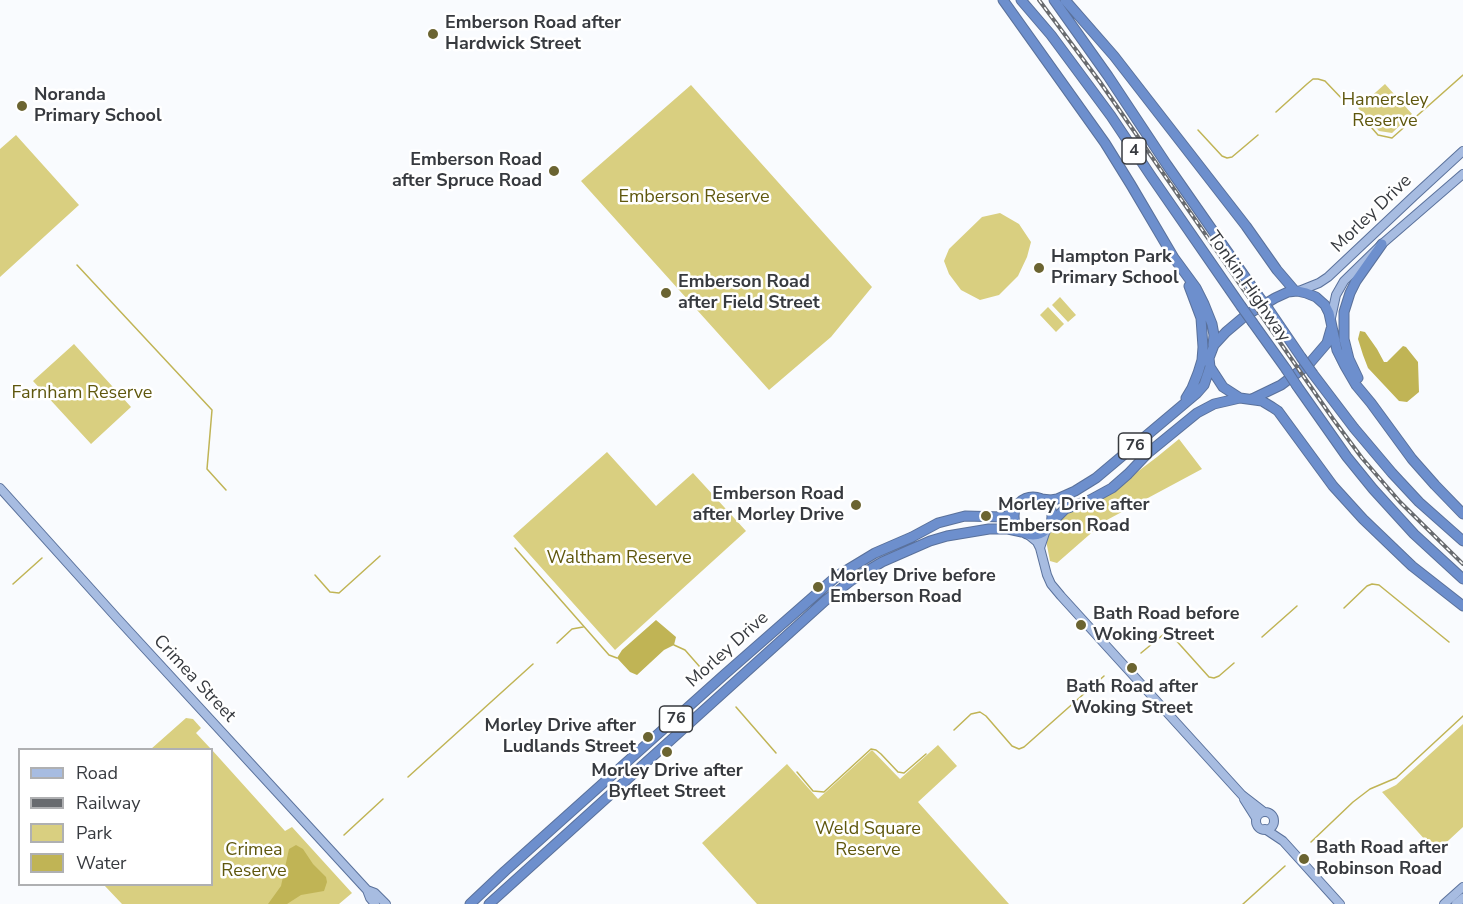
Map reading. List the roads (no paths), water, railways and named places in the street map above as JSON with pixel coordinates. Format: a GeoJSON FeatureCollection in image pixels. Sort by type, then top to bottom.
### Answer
{"type":"FeatureCollection","features":[{"type":"Feature","properties":{"kind":"highway"},"geometry":{"type":"LineString","coordinates":[[1003,0],[1105,143],[1174,258],[1196,288],[1212,324],[1213,348]]}},
{"type":"Feature","properties":{"kind":"highway","name":"Tonkin Highway"},"geometry":{"type":"LineString","coordinates":[[1021,0],[1051,35],[1111,116],[1347,458],[1414,534],[1463,579]]}},
{"type":"Feature","properties":{"kind":"highway","name":"Tonkin Highway"},"geometry":{"type":"LineString","coordinates":[[1054,0],[1313,374],[1392,473],[1419,502],[1463,541]]}},
{"type":"Feature","properties":{"kind":"highway"},"geometry":{"type":"LineString","coordinates":[[1065,0],[1114,56],[1246,226],[1277,270],[1296,291]]}},
{"type":"Feature","properties":{"kind":"highway"},"geometry":{"type":"LineString","coordinates":[[1371,403],[1349,359],[1343,326],[1350,293],[1382,244]]}},
{"type":"Feature","properties":{"kind":"highway"},"geometry":{"type":"LineString","coordinates":[[1170,416],[1192,388],[1202,360],[1201,318],[1185,273]]}},
{"type":"Feature","properties":{"kind":"highway"},"geometry":{"type":"LineString","coordinates":[[1213,348],[1226,332],[1249,313],[1281,295],[1296,291],[1308,293],[1320,300],[1327,309],[1337,350],[1356,386],[1412,459],[1463,514]]}},
{"type":"Feature","properties":{"kind":"highway"},"geometry":{"type":"LineString","coordinates":[[1251,399],[1281,385],[1309,364],[1327,343],[1331,322]]}},
{"type":"Feature","properties":{"kind":"highway","name":"76"},"geometry":{"type":"LineString","coordinates":[[1041,499],[1057,500],[1086,485],[1201,389],[1206,382],[1210,367],[1209,358],[1213,348]]}},
{"type":"Feature","properties":{"kind":"highway"},"geometry":{"type":"LineString","coordinates":[[1210,367],[1223,387],[1240,398]]}},
{"type":"Feature","properties":{"kind":"highway","name":"76"},"geometry":{"type":"LineString","coordinates":[[1048,528],[1065,509],[1090,500],[1112,488],[1148,453],[1197,413],[1215,404],[1240,398],[1251,399]]}},
{"type":"Feature","properties":{"kind":"highway"},"geometry":{"type":"LineString","coordinates":[[1251,399],[1267,403],[1278,411],[1333,486],[1370,527],[1412,566],[1463,606]]}},
{"type":"Feature","properties":{"kind":"highway"},"geometry":{"type":"LineString","coordinates":[[1029,497],[1041,499],[1050,507],[1052,513],[1048,528],[1040,534],[1024,532],[1015,521],[1016,509],[1029,497]]}},
{"type":"Feature","properties":{"kind":"highway","name":"Morley Drive"},"geometry":{"type":"LineString","coordinates":[[470,904],[837,576],[875,553],[938,523],[965,516],[1004,517],[1016,509]]}},
{"type":"Feature","properties":{"kind":"highway","name":"Morley Drive"},"geometry":{"type":"LineString","coordinates":[[489,904],[826,600],[852,580],[895,556],[946,536],[999,528],[1024,532]]}},
{"type":"Feature","properties":{"kind":"main road","name":"Morley Drive"},"geometry":{"type":"LineString","coordinates":[[1296,291],[1311,287],[1328,277],[1463,151]]}},
{"type":"Feature","properties":{"kind":"main road","name":"Morley Drive"},"geometry":{"type":"LineString","coordinates":[[1331,322],[1334,300],[1340,287],[1367,257],[1463,174]]}},
{"type":"Feature","properties":{"kind":"main road","name":"Crimea Street"},"geometry":{"type":"LineString","coordinates":[[0,488],[367,890],[375,904]]}},
{"type":"Feature","properties":{"kind":"main road"},"geometry":{"type":"LineString","coordinates":[[1040,548],[1048,528]]}},
{"type":"Feature","properties":{"kind":"main road"},"geometry":{"type":"LineString","coordinates":[[1024,532],[1040,548],[1051,584],[1242,795],[1271,816],[1283,841]]}},
{"type":"Feature","properties":{"kind":"main road"},"geometry":{"type":"LineString","coordinates":[[1242,795],[1256,818],[1258,826],[1283,841],[1340,904]]}},
{"type":"Feature","properties":{"kind":"main road"},"geometry":{"type":"LineString","coordinates":[[1256,818],[1258,814],[1264,812]]}},
{"type":"Feature","properties":{"kind":"main road"},"geometry":{"type":"LineString","coordinates":[[1265,829],[1273,822]]}},
{"type":"Feature","properties":{"kind":"main road"},"geometry":{"type":"LineString","coordinates":[[1444,904],[1463,887]]}},
{"type":"Feature","properties":{"kind":"main road","name":"Crimea Street"},"geometry":{"type":"LineString","coordinates":[[367,890],[375,893],[386,904]]}},
{"type":"Feature","properties":{"kind":"main road"},"geometry":{"type":"LineString","coordinates":[[1456,904],[1463,898]]}},
{"type":"Feature","properties":{"kind":"water"},"geometry":{"type":"Polygon","coordinates":[[[1360,331],[1365,332],[1384,362],[1387,362],[1403,346],[1418,362],[1419,392],[1407,402],[1399,401],[1368,368],[1358,339],[1360,331]]]}},
{"type":"Feature","properties":{"kind":"water"},"geometry":{"type":"Polygon","coordinates":[[[656,620],[676,637],[674,645],[664,650],[637,675],[630,672],[617,658],[622,650],[656,620]]]}},
{"type":"Feature","properties":{"kind":"water"},"geometry":{"type":"Polygon","coordinates":[[[296,845],[303,849],[326,877],[324,891],[301,895],[287,904],[268,904],[281,886],[289,849],[296,845]]]}},
{"type":"Feature","properties":{"kind":"waterway"},"geometry":{"type":"LineString","coordinates":[[1364,119],[1378,135],[1392,138],[1463,75]]}},
{"type":"Feature","properties":{"kind":"waterway"},"geometry":{"type":"LineString","coordinates":[[1276,112],[1313,79],[1325,81],[1346,103]]}},
{"type":"Feature","properties":{"kind":"waterway"},"geometry":{"type":"LineString","coordinates":[[1198,130],[1222,156],[1227,158],[1232,157],[1258,135]]}},
{"type":"Feature","properties":{"kind":"waterway"},"geometry":{"type":"LineString","coordinates":[[77,265],[212,410],[207,469],[226,490]]}},
{"type":"Feature","properties":{"kind":"waterway"},"geometry":{"type":"LineString","coordinates":[[515,548],[609,655],[617,658]]}},
{"type":"Feature","properties":{"kind":"waterway"},"geometry":{"type":"LineString","coordinates":[[315,575],[330,592],[339,593],[380,556]]}},
{"type":"Feature","properties":{"kind":"waterway"},"geometry":{"type":"LineString","coordinates":[[13,584],[42,558]]}},
{"type":"Feature","properties":{"kind":"waterway"},"geometry":{"type":"LineString","coordinates":[[1344,608],[1367,586],[1379,585],[1449,642]]}},
{"type":"Feature","properties":{"kind":"waterway"},"geometry":{"type":"LineString","coordinates":[[1262,637],[1297,606]]}},
{"type":"Feature","properties":{"kind":"waterway"},"geometry":{"type":"LineString","coordinates":[[557,643],[572,629],[583,627]]}},
{"type":"Feature","properties":{"kind":"waterway"},"geometry":{"type":"LineString","coordinates":[[1141,653],[1164,634],[1173,637],[1209,677],[1219,676],[1234,663]]}},
{"type":"Feature","properties":{"kind":"waterway"},"geometry":{"type":"LineString","coordinates":[[674,645],[685,650],[707,675]]}},
{"type":"Feature","properties":{"kind":"waterway"},"geometry":{"type":"LineString","coordinates":[[408,777],[533,664]]}},
{"type":"Feature","properties":{"kind":"waterway"},"geometry":{"type":"LineString","coordinates":[[954,730],[971,714],[980,712],[1012,746],[1019,749],[1104,676]]}},
{"type":"Feature","properties":{"kind":"waterway"},"geometry":{"type":"LineString","coordinates":[[736,707],[776,753]]}},
{"type":"Feature","properties":{"kind":"waterway"},"geometry":{"type":"LineString","coordinates":[[1311,842],[1370,789],[1396,778],[1463,716]]}},
{"type":"Feature","properties":{"kind":"waterway"},"geometry":{"type":"LineString","coordinates":[[797,772],[813,791],[824,792],[871,749],[881,754],[898,772],[904,773],[926,754]]}},
{"type":"Feature","properties":{"kind":"waterway"},"geometry":{"type":"LineString","coordinates":[[344,835],[383,799]]}},
{"type":"Feature","properties":{"kind":"waterway"},"geometry":{"type":"LineString","coordinates":[[1243,904],[1285,866]]}},
{"type":"Feature","properties":{"kind":"railway"},"geometry":{"type":"LineString","coordinates":[[1039,0],[1100,82],[1362,458],[1400,502],[1463,564]]}},
{"type":"Feature","properties":{"kind":"place","name":"Emberson Road after Hardwick Street"},"geometry":{"type":"Point","coordinates":[433,34]}},
{"type":"Feature","properties":{"kind":"place","name":"Noranda Primary School"},"geometry":{"type":"Point","coordinates":[22,106]}},
{"type":"Feature","properties":{"kind":"place","name":"Emberson Road after Spruce Road"},"geometry":{"type":"Point","coordinates":[554,171]}},
{"type":"Feature","properties":{"kind":"place","name":"Hampton Park Primary School"},"geometry":{"type":"Point","coordinates":[1039,268]}},
{"type":"Feature","properties":{"kind":"place","name":"Emberson Road after Field Street"},"geometry":{"type":"Point","coordinates":[666,293]}},
{"type":"Feature","properties":{"kind":"place","name":"Emberson Road after Morley Drive"},"geometry":{"type":"Point","coordinates":[856,505]}},
{"type":"Feature","properties":{"kind":"place","name":"Morley Drive after Emberson Road"},"geometry":{"type":"Point","coordinates":[986,516]}},
{"type":"Feature","properties":{"kind":"place","name":"Morley Drive before Emberson Road"},"geometry":{"type":"Point","coordinates":[818,587]}},
{"type":"Feature","properties":{"kind":"place","name":"Bath Road before Woking Street"},"geometry":{"type":"Point","coordinates":[1081,625]}},
{"type":"Feature","properties":{"kind":"place","name":"Bath Road after Woking Street"},"geometry":{"type":"Point","coordinates":[1132,668]}},
{"type":"Feature","properties":{"kind":"place","name":"Morley Drive after Ludlands Street"},"geometry":{"type":"Point","coordinates":[648,737]}},
{"type":"Feature","properties":{"kind":"place","name":"Morley Drive after Byfleet Street"},"geometry":{"type":"Point","coordinates":[667,752]}},
{"type":"Feature","properties":{"kind":"place","name":"Bath Road after Robinson Road"},"geometry":{"type":"Point","coordinates":[1304,859]}},
{"type":"Feature","properties":{"kind":"park label","name":"Hamersley Reserve"},"geometry":{"type":"Point","coordinates":[1385,111]}},
{"type":"Feature","properties":{"kind":"park label","name":"Emberson Reserve"},"geometry":{"type":"Point","coordinates":[694,198]}},
{"type":"Feature","properties":{"kind":"park label","name":"Farnham Reserve"},"geometry":{"type":"Point","coordinates":[82,394]}},
{"type":"Feature","properties":{"kind":"park label","name":"Waltham Reserve"},"geometry":{"type":"Point","coordinates":[619,559]}},
{"type":"Feature","properties":{"kind":"park label","name":"Weld Square Reserve"},"geometry":{"type":"Point","coordinates":[868,840]}},
{"type":"Feature","properties":{"kind":"park label","name":"Crimea Reserve"},"geometry":{"type":"Point","coordinates":[254,861]}}]}
